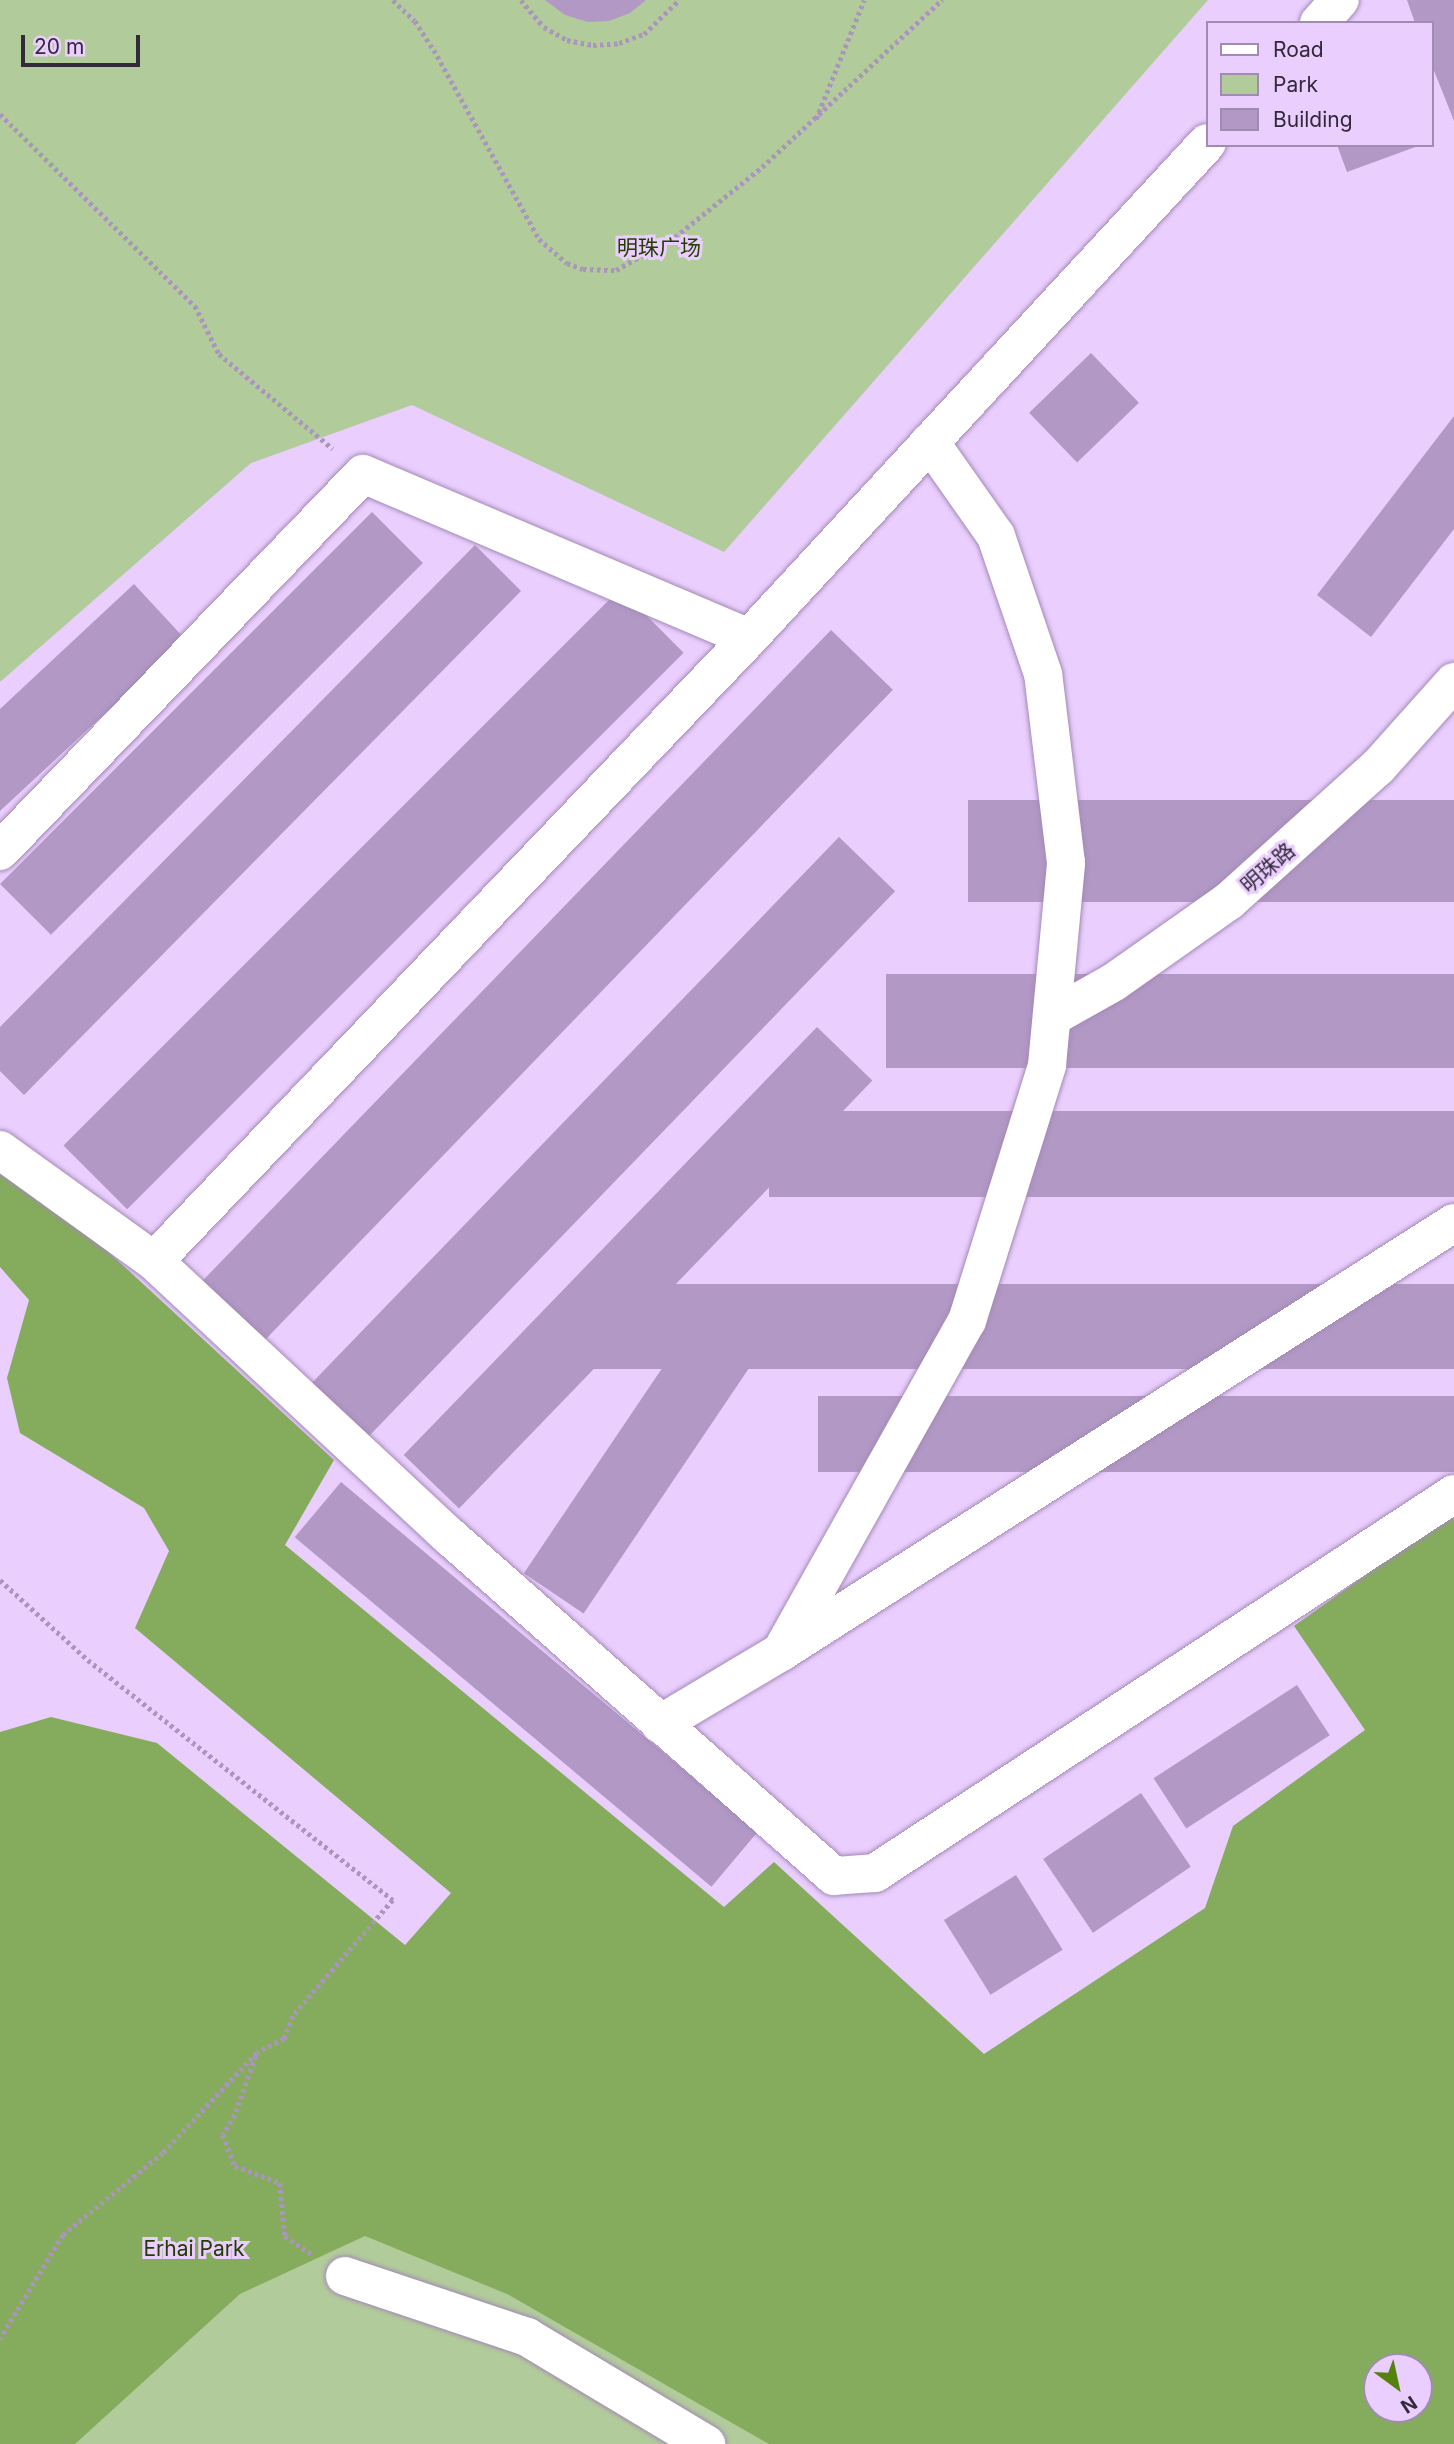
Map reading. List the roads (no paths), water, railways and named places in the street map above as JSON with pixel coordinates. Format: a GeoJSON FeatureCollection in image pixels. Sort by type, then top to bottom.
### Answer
{"type":"FeatureCollection","features":[{"type":"Feature","properties":{"kind":"street"},"geometry":{"type":"LineString","coordinates":[[1321,21],[1340,0]]}},
{"type":"Feature","properties":{"kind":"street"},"geometry":{"type":"LineString","coordinates":[[154,1261],[748,638],[1206,144]]}},
{"type":"Feature","properties":{"kind":"street"},"geometry":{"type":"LineString","coordinates":[[781,1652],[967,1321],[1047,1065],[1066,863],[1043,674],[996,536],[930,442]]}},
{"type":"Feature","properties":{"kind":"street"},"geometry":{"type":"LineString","coordinates":[[0,850],[363,474],[748,638]]}},
{"type":"Feature","properties":{"kind":"street","name":"明珠路"},"geometry":{"type":"LineString","coordinates":[[1052,1017],[1114,982],[1229,901],[1378,767],[1454,682]]}},
{"type":"Feature","properties":{"kind":"street"},"geometry":{"type":"LineString","coordinates":[[0,1150],[154,1261],[447,1535],[834,1876],[875,1873],[1454,1494]]}},
{"type":"Feature","properties":{"kind":"street"},"geometry":{"type":"LineString","coordinates":[[660,1724],[781,1652],[1454,1223]]}},
{"type":"Feature","properties":{"kind":"street"},"geometry":{"type":"LineString","coordinates":[[345,2276],[527,2337],[706,2444]]}},
{"type":"Feature","properties":{"kind":"park label","name":"明珠广场"},"geometry":{"type":"Point","coordinates":[659,248]}},
{"type":"Feature","properties":{"kind":"park label","name":"Erhai Park"},"geometry":{"type":"Point","coordinates":[194,2249]}}]}
